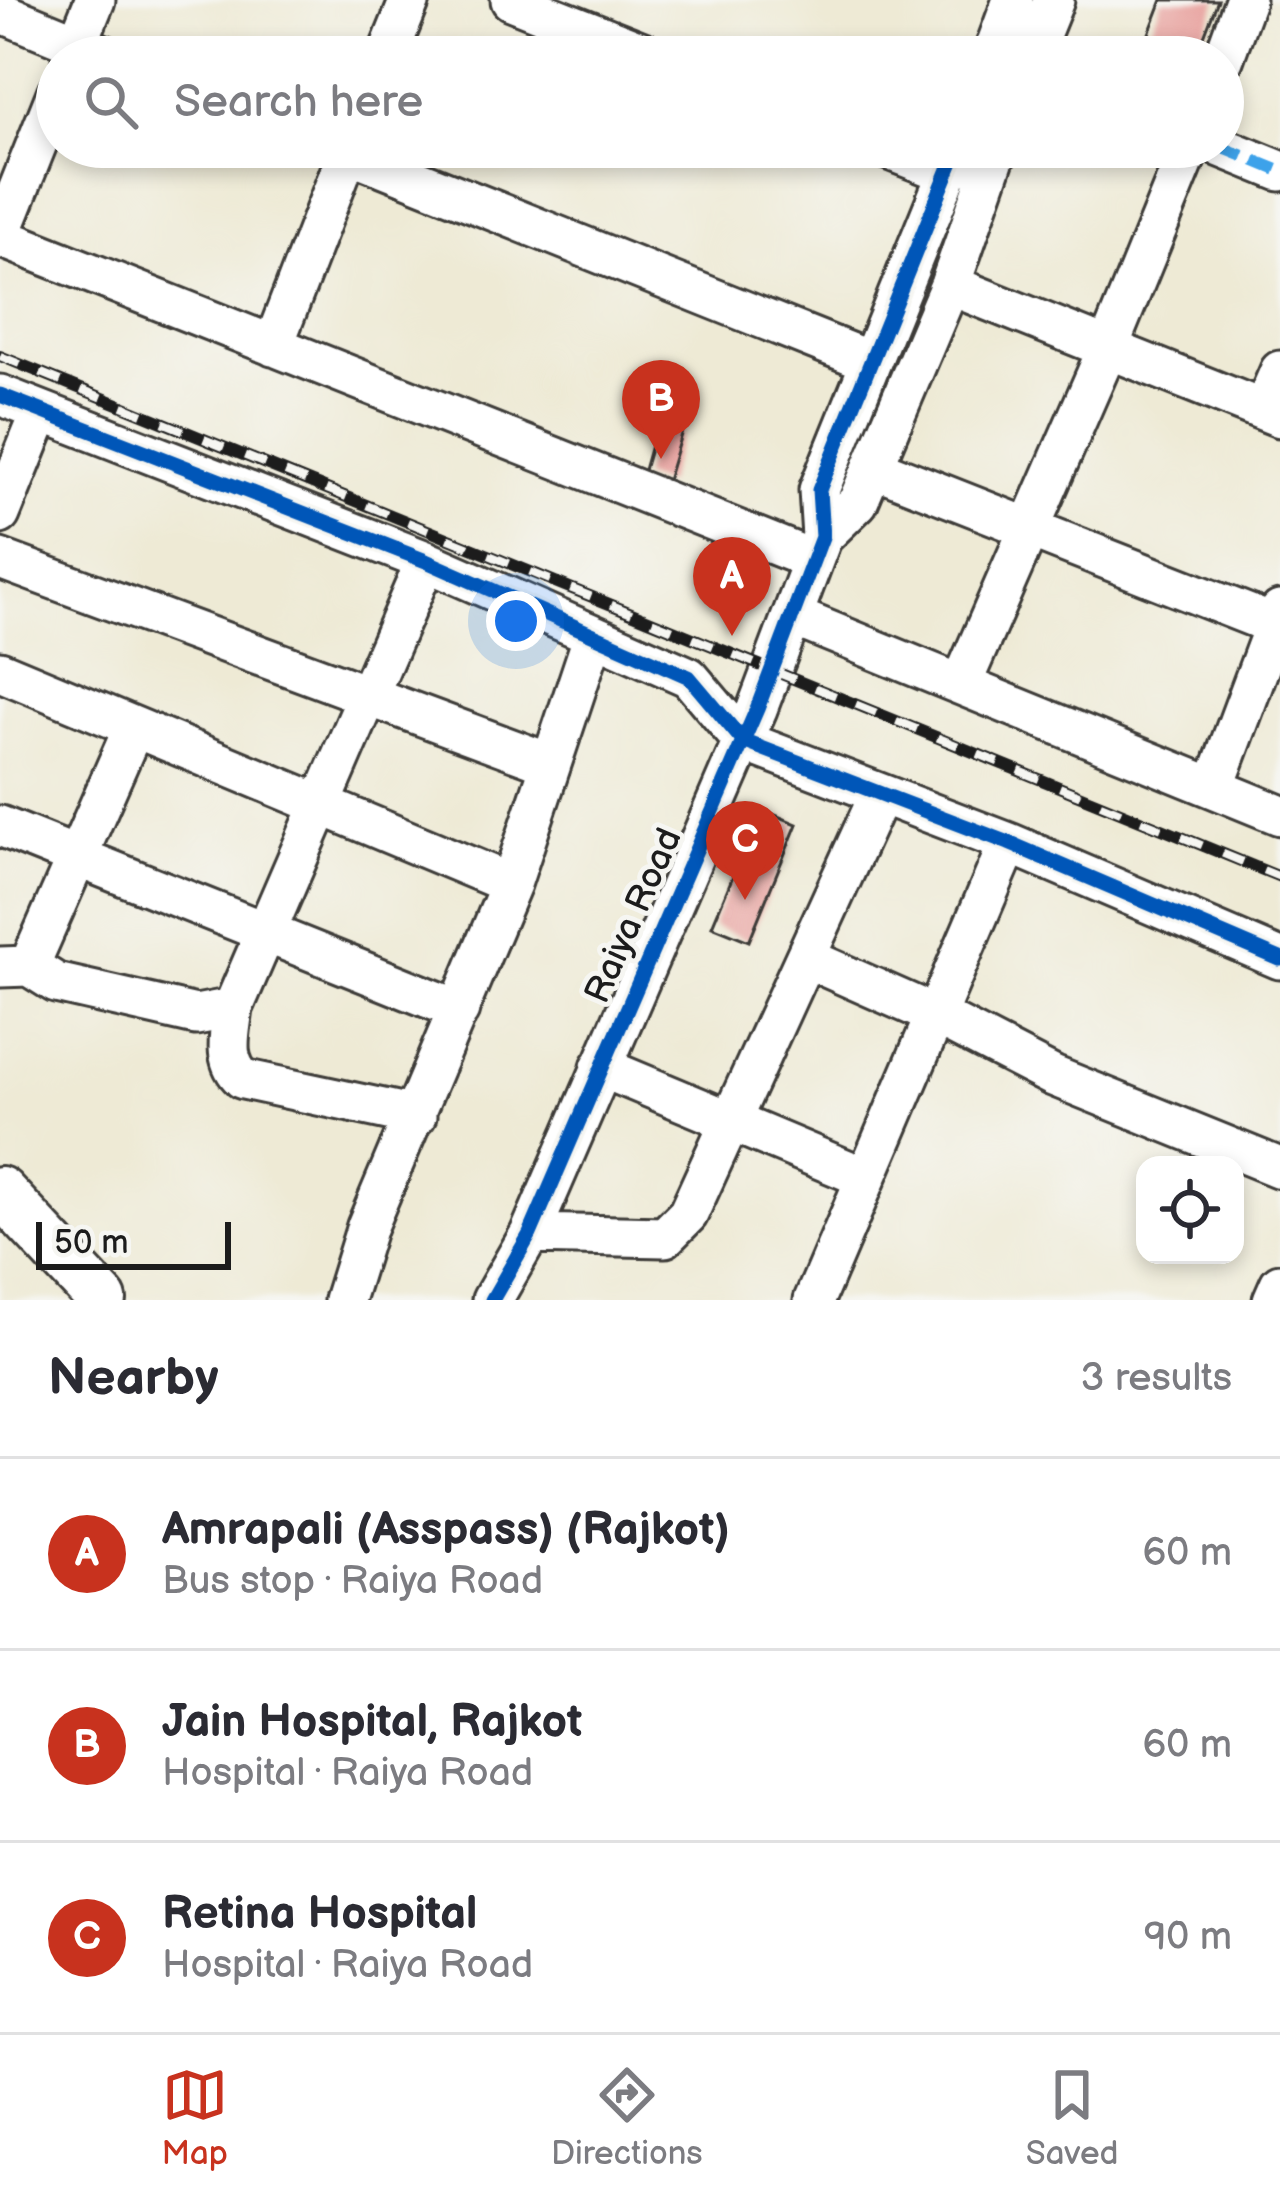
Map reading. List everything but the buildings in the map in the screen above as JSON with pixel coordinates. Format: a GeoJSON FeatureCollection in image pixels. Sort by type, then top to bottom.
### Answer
{"type":"FeatureCollection","features":[{"type":"Feature","properties":{"kind":"main road"},"geometry":{"type":"LineString","coordinates":[[1,1196],[103,1300]]}},
{"type":"Feature","properties":{"kind":"street"},"geometry":{"type":"LineString","coordinates":[[89,36],[94,0]]}},
{"type":"Feature","properties":{"kind":"street"},"geometry":{"type":"LineString","coordinates":[[395,36],[410,0]]}},
{"type":"Feature","properties":{"kind":"street"},"geometry":{"type":"LineString","coordinates":[[511,0],[602,36]]}},
{"type":"Feature","properties":{"kind":"street"},"geometry":{"type":"LineString","coordinates":[[1000,36],[1013,0]]}},
{"type":"Feature","properties":{"kind":"street"},"geometry":{"type":"LineString","coordinates":[[1039,36],[1054,0]]}},
{"type":"Feature","properties":{"kind":"street"},"geometry":{"type":"LineString","coordinates":[[1232,36],[1245,0]]}},
{"type":"Feature","properties":{"kind":"street"},"geometry":{"type":"LineString","coordinates":[[0,12],[50,36]]}},
{"type":"Feature","properties":{"kind":"street"},"geometry":{"type":"LineString","coordinates":[[36,147],[0,237],[273,346],[817,549]]}},
{"type":"Feature","properties":{"kind":"street"},"geometry":{"type":"LineString","coordinates":[[1244,156],[1280,171]]}},
{"type":"Feature","properties":{"kind":"street"},"geometry":{"type":"LineString","coordinates":[[273,346],[337,168]]}},
{"type":"Feature","properties":{"kind":"street"},"geometry":{"type":"LineString","coordinates":[[391,168],[869,361]]}},
{"type":"Feature","properties":{"kind":"street","name":"Raiya Road"},"geometry":{"type":"LineString","coordinates":[[492,1300],[530,1234],[743,741],[817,549],[819,490],[950,168]]}},
{"type":"Feature","properties":{"kind":"street","name":"Raiya Road"},"geometry":{"type":"LineString","coordinates":[[817,549],[858,502],[950,285],[991,168]]}},
{"type":"Feature","properties":{"kind":"street"},"geometry":{"type":"LineString","coordinates":[[961,686],[1181,168]]}},
{"type":"Feature","properties":{"kind":"street"},"geometry":{"type":"LineString","coordinates":[[950,285],[1272,414],[1280,371]]}},
{"type":"Feature","properties":{"kind":"street"},"geometry":{"type":"LineString","coordinates":[[0,395],[426,561],[594,634],[689,677],[743,741],[1009,843],[1280,958]]}},
{"type":"Feature","properties":{"kind":"street"},"geometry":{"type":"LineString","coordinates":[[0,514],[41,413]]}},
{"type":"Feature","properties":{"kind":"street"},"geometry":{"type":"LineString","coordinates":[[873,467],[1278,621],[1214,788]]}},
{"type":"Feature","properties":{"kind":"street"},"geometry":{"type":"LineString","coordinates":[[0,559],[549,763]]}},
{"type":"Feature","properties":{"kind":"street"},"geometry":{"type":"LineString","coordinates":[[416,1116],[243,1079],[231,1068],[228,1056],[233,1008],[426,561]]}},
{"type":"Feature","properties":{"kind":"street"},"geometry":{"type":"LineString","coordinates":[[792,616],[1280,815]]}},
{"type":"Feature","properties":{"kind":"street"},"geometry":{"type":"LineString","coordinates":[[344,1300],[367,1226],[511,884],[594,634]]}},
{"type":"Feature","properties":{"kind":"street"},"geometry":{"type":"LineString","coordinates":[[0,671],[511,884]]}},
{"type":"Feature","properties":{"kind":"street"},"geometry":{"type":"LineString","coordinates":[[134,727],[79,857],[15,966],[56,983],[196,1015],[233,1008]]}},
{"type":"Feature","properties":{"kind":"street"},"geometry":{"type":"LineString","coordinates":[[530,1234],[665,1237],[688,1214],[880,794]]}},
{"type":"Feature","properties":{"kind":"street"},"geometry":{"type":"LineString","coordinates":[[0,826],[459,1010]]}},
{"type":"Feature","properties":{"kind":"street"},"geometry":{"type":"LineString","coordinates":[[814,1300],[1009,843]]}},
{"type":"Feature","properties":{"kind":"street"},"geometry":{"type":"LineString","coordinates":[[806,958],[935,1015],[1053,1076],[1280,1168]]}},
{"type":"Feature","properties":{"kind":"street"},"geometry":{"type":"LineString","coordinates":[[601,1067],[866,1178]]}},
{"type":"Feature","properties":{"kind":"street"},"geometry":{"type":"LineString","coordinates":[[1273,1300],[1280,1284]]}},
{"type":"Feature","properties":{"kind":"railway"},"geometry":{"type":"LineString","coordinates":[[0,356],[1280,877]]}},
{"type":"Feature","properties":{"kind":"marked path"},"geometry":{"type":"LineString","coordinates":[[1244,156],[1280,171]]}},
{"type":"Feature","properties":{"kind":"cycle path"},"geometry":{"type":"LineString","coordinates":[[492,1300],[530,1234],[757,709],[822,537],[819,490],[949,168]]}},
{"type":"Feature","properties":{"kind":"cycle path"},"geometry":{"type":"LineString","coordinates":[[0,395],[426,561],[594,635],[689,677],[743,741],[1009,843],[1280,959]]}},
{"type":"Feature","properties":{"kind":"place","name":"Jain Hospital, Rajkot"},"geometry":{"type":"Point","coordinates":[661,459]}},
{"type":"Feature","properties":{"kind":"place","name":"Amrapali (Asspass) (Rajkot)"},"geometry":{"type":"Point","coordinates":[732,636]}},
{"type":"Feature","properties":{"kind":"place","name":"Retina Hospital"},"geometry":{"type":"Point","coordinates":[745,900]}}]}
